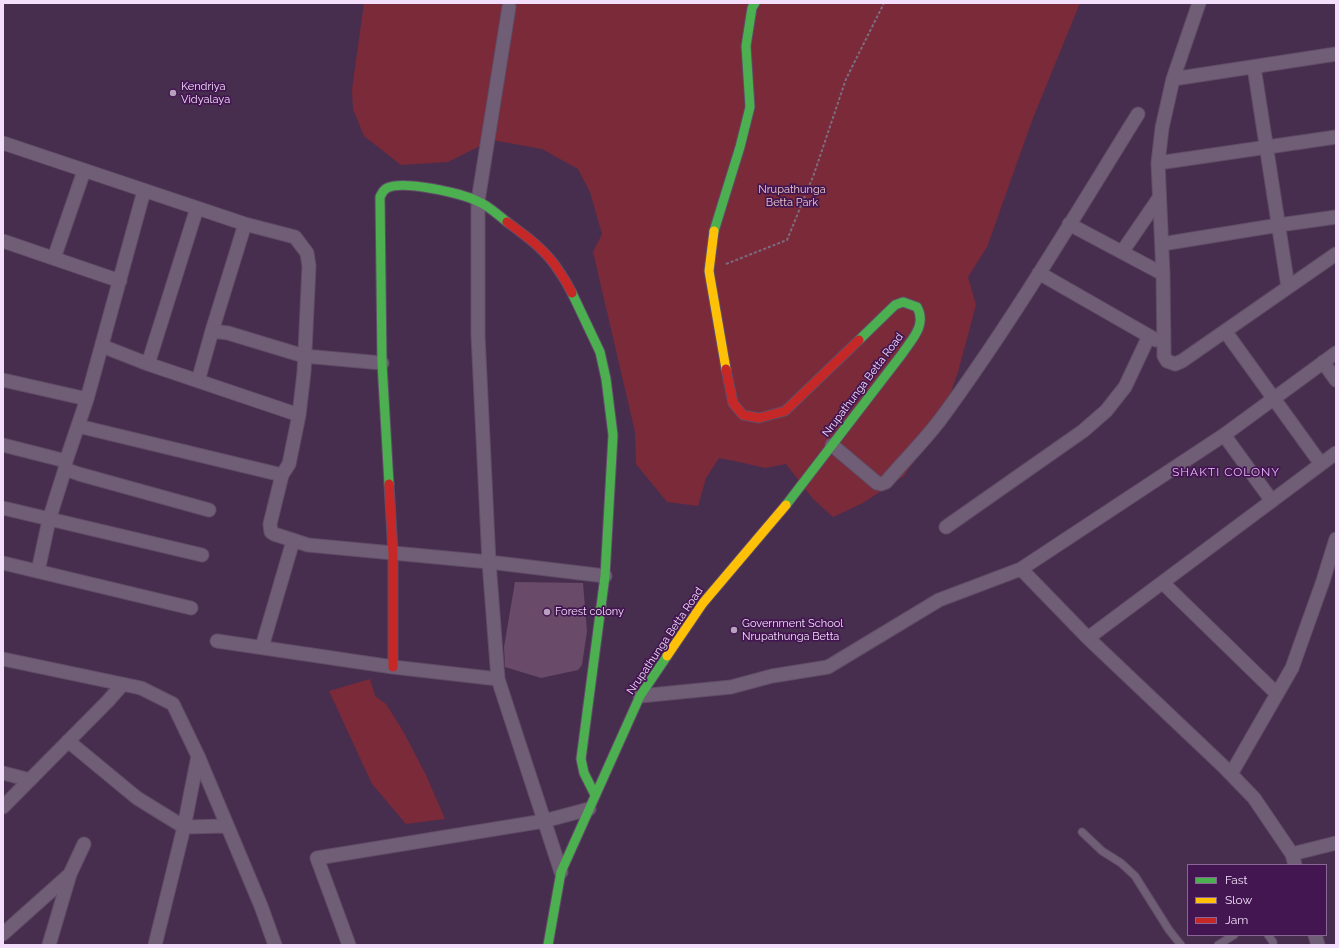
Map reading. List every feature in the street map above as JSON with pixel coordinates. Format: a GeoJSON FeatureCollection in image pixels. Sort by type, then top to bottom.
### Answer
{"type":"FeatureCollection","features":[{"type":"Feature","properties":{"kind":"street","name":"Nrupathunga Betta Road"},"geometry":{"type":"LineString","coordinates":[[548,945],[561,872],[640,696],[703,603],[788,503],[887,375],[920,328],[921,314],[917,307],[903,302],[895,305],[785,411],[759,418],[743,415],[733,403],[709,271],[715,226],[740,147],[750,107],[746,46],[752,8],[755,3]]}},
{"type":"Feature","properties":{"kind":"street"},"geometry":{"type":"LineString","coordinates":[[1199,3],[1173,80],[1162,128],[1158,163],[1163,274],[1164,356],[1167,362],[1175,364],[1182,361],[1336,254]]}},
{"type":"Feature","properties":{"kind":"street"},"geometry":{"type":"LineString","coordinates":[[509,7],[478,201],[478,334],[489,562],[498,679],[561,872]]}},
{"type":"Feature","properties":{"kind":"street"},"geometry":{"type":"LineString","coordinates":[[1173,80],[1336,54]]}},
{"type":"Feature","properties":{"kind":"street"},"geometry":{"type":"LineString","coordinates":[[1254,67],[1288,287]]}},
{"type":"Feature","properties":{"kind":"street"},"geometry":{"type":"LineString","coordinates":[[832,445],[877,483],[881,484],[886,482],[939,421],[1039,273],[1138,114]]}},
{"type":"Feature","properties":{"kind":"street"},"geometry":{"type":"LineString","coordinates":[[1158,163],[1336,137]]}},
{"type":"Feature","properties":{"kind":"street"},"geometry":{"type":"LineString","coordinates":[[3,143],[245,224],[294,237],[306,253],[309,266],[299,415],[289,464],[282,475],[270,528],[271,532],[308,545],[489,562],[605,576]]}},
{"type":"Feature","properties":{"kind":"street"},"geometry":{"type":"LineString","coordinates":[[54,258],[84,171]]}},
{"type":"Feature","properties":{"kind":"street"},"geometry":{"type":"LineString","coordinates":[[393,667],[393,552],[382,363],[380,197],[383,191],[388,187],[402,185],[448,191],[478,201],[528,237],[545,252],[559,270],[600,352],[606,379],[613,435],[605,576],[581,758],[581,768],[584,777],[596,795]]}},
{"type":"Feature","properties":{"kind":"street"},"geometry":{"type":"LineString","coordinates":[[38,571],[49,520],[65,465],[87,399],[144,191]]}},
{"type":"Feature","properties":{"kind":"street"},"geometry":{"type":"LineString","coordinates":[[1122,252],[1159,198]]}},
{"type":"Feature","properties":{"kind":"street"},"geometry":{"type":"LineString","coordinates":[[148,364],[197,208]]}},
{"type":"Feature","properties":{"kind":"street"},"geometry":{"type":"LineString","coordinates":[[1162,244],[1336,217]]}},
{"type":"Feature","properties":{"kind":"street"},"geometry":{"type":"LineString","coordinates":[[198,381],[245,224]]}},
{"type":"Feature","properties":{"kind":"street"},"geometry":{"type":"LineString","coordinates":[[1070,224],[1163,274]]}},
{"type":"Feature","properties":{"kind":"street"},"geometry":{"type":"LineString","coordinates":[[3,241],[120,281]]}},
{"type":"Feature","properties":{"kind":"street"},"geometry":{"type":"LineString","coordinates":[[1039,273],[1164,345]]}},
{"type":"Feature","properties":{"kind":"street"},"geometry":{"type":"LineString","coordinates":[[212,331],[228,333],[304,356],[382,363]]}},
{"type":"Feature","properties":{"kind":"street"},"geometry":{"type":"LineString","coordinates":[[1225,331],[1321,464]]}},
{"type":"Feature","properties":{"kind":"street"},"geometry":{"type":"LineString","coordinates":[[946,527],[1083,431],[1106,411],[1125,387],[1149,336]]}},
{"type":"Feature","properties":{"kind":"street"},"geometry":{"type":"LineString","coordinates":[[102,346],[148,364],[299,415]]}},
{"type":"Feature","properties":{"kind":"street"},"geometry":{"type":"LineString","coordinates":[[640,696],[731,687],[772,676],[828,667],[939,600],[1021,569],[1224,435],[1336,353]]}},
{"type":"Feature","properties":{"kind":"street"},"geometry":{"type":"LineString","coordinates":[[1323,362],[1336,380]]}},
{"type":"Feature","properties":{"kind":"street"},"geometry":{"type":"LineString","coordinates":[[3,380],[87,399]]}},
{"type":"Feature","properties":{"kind":"street"},"geometry":{"type":"LineString","coordinates":[[78,426],[282,475]]}},
{"type":"Feature","properties":{"kind":"street"},"geometry":{"type":"LineString","coordinates":[[1224,435],[1272,501]]}},
{"type":"Feature","properties":{"kind":"street"},"geometry":{"type":"LineString","coordinates":[[3,445],[65,465],[79,474],[209,510]]}},
{"type":"Feature","properties":{"kind":"street"},"geometry":{"type":"LineString","coordinates":[[1088,638],[1336,453]]}},
{"type":"Feature","properties":{"kind":"street"},"geometry":{"type":"LineString","coordinates":[[3,508],[202,555]]}},
{"type":"Feature","properties":{"kind":"street"},"geometry":{"type":"LineString","coordinates":[[1231,774],[1292,668],[1330,581],[1336,539]]}},
{"type":"Feature","properties":{"kind":"street"},"geometry":{"type":"LineString","coordinates":[[262,647],[293,541]]}},
{"type":"Feature","properties":{"kind":"street"},"geometry":{"type":"LineString","coordinates":[[3,563],[191,608]]}},
{"type":"Feature","properties":{"kind":"street"},"geometry":{"type":"LineString","coordinates":[[1021,569],[1088,638],[1231,774],[1254,798],[1293,860],[1336,843]]}},
{"type":"Feature","properties":{"kind":"street"},"geometry":{"type":"LineString","coordinates":[[1163,583],[1276,694]]}},
{"type":"Feature","properties":{"kind":"street"},"geometry":{"type":"LineString","coordinates":[[217,641],[393,667],[498,679]]}},
{"type":"Feature","properties":{"kind":"street"},"geometry":{"type":"LineString","coordinates":[[3,659],[141,688],[173,704],[198,756],[261,906],[275,945]]}},
{"type":"Feature","properties":{"kind":"street"},"geometry":{"type":"LineString","coordinates":[[3,807],[122,684]]}},
{"type":"Feature","properties":{"kind":"street"},"geometry":{"type":"LineString","coordinates":[[68,741],[137,798],[184,827],[227,826]]}},
{"type":"Feature","properties":{"kind":"street"},"geometry":{"type":"LineString","coordinates":[[155,945],[184,827],[198,756]]}},
{"type":"Feature","properties":{"kind":"street"},"geometry":{"type":"LineString","coordinates":[[3,773],[30,780]]}},
{"type":"Feature","properties":{"kind":"street"},"geometry":{"type":"LineString","coordinates":[[349,945],[317,858],[544,820],[589,809]]}},
{"type":"Feature","properties":{"kind":"street"},"geometry":{"type":"LineString","coordinates":[[49,945],[70,874],[84,844]]}},
{"type":"Feature","properties":{"kind":"street"},"geometry":{"type":"LineString","coordinates":[[3,934],[70,874]]}},
{"type":"Feature","properties":{"kind":"lane"},"geometry":{"type":"LineString","coordinates":[[1082,832],[1102,851],[1136,876],[1169,930],[1182,945]]}},
{"type":"Feature","properties":{"kind":"lane"},"geometry":{"type":"LineString","coordinates":[[1218,945],[1232,936]]}},
{"type":"Feature","properties":{"kind":"lane"},"geometry":{"type":"LineString","coordinates":[[1269,936],[1273,942],[1273,945]]}},
{"type":"Feature","properties":{"kind":"path"},"geometry":{"type":"LineString","coordinates":[[709,271],[787,240],[814,174],[846,79],[884,3]]}},
{"type":"Feature","properties":{"kind":"green space","name":"Nrupathunga Betta Park"},"geometry":{"type":"Polygon","coordinates":[[[364,3],[1080,3],[1033,118],[987,247],[968,277],[976,305],[958,372],[940,422],[904,476],[863,503],[833,517],[813,499],[786,464],[765,468],[719,458],[706,478],[698,506],[667,502],[636,464],[635,432],[593,252],[602,234],[590,192],[578,169],[542,149],[492,140],[448,162],[401,165],[364,136],[353,109],[352,89],[364,3]]]}},
{"type":"Feature","properties":{"kind":"green space"},"geometry":{"type":"Polygon","coordinates":[[[370,679],[375,696],[386,704],[403,731],[426,775],[445,819],[406,824],[372,784],[329,691],[370,679]]]}},
{"type":"Feature","properties":{"kind":"building","name":"Forest colony"},"geometry":{"type":"Polygon","coordinates":[[[515,582],[583,583],[587,631],[582,665],[578,670],[541,678],[505,667],[504,647],[515,582]]]}},
{"type":"Feature","properties":{"kind":"traffic: fast"},"geometry":{"type":"LineString","coordinates":[[714,231],[740,147],[750,107],[746,46],[752,8],[755,3]]}},
{"type":"Feature","properties":{"kind":"traffic: fast"},"geometry":{"type":"LineString","coordinates":[[389,484],[382,363],[380,197],[387,188],[395,186],[418,186],[432,188],[458,194],[481,203],[507,222]]}},
{"type":"Feature","properties":{"kind":"traffic: fast"},"geometry":{"type":"LineString","coordinates":[[572,293],[600,352],[606,379],[613,435],[605,576],[581,759],[584,773],[595,795]]}},
{"type":"Feature","properties":{"kind":"traffic: fast"},"geometry":{"type":"LineString","coordinates":[[786,505],[914,337],[920,320],[920,314],[917,307],[903,302],[895,305],[859,340]]}},
{"type":"Feature","properties":{"kind":"traffic: fast"},"geometry":{"type":"LineString","coordinates":[[548,945],[561,872],[640,696],[667,656]]}},
{"type":"Feature","properties":{"kind":"traffic: slow"},"geometry":{"type":"LineString","coordinates":[[714,231],[709,271],[726,369]]}},
{"type":"Feature","properties":{"kind":"traffic: slow"},"geometry":{"type":"LineString","coordinates":[[667,656],[703,603],[786,505]]}},
{"type":"Feature","properties":{"kind":"traffic: jam"},"geometry":{"type":"LineString","coordinates":[[507,222],[548,256],[563,276],[572,293]]}},
{"type":"Feature","properties":{"kind":"traffic: jam"},"geometry":{"type":"LineString","coordinates":[[726,369],[733,403],[743,415],[759,418],[785,411],[859,340]]}},
{"type":"Feature","properties":{"kind":"traffic: jam"},"geometry":{"type":"LineString","coordinates":[[389,484],[393,553],[393,667]]}},
{"type":"Feature","properties":{"kind":"place","name":"Kendriya Vidyalaya"},"geometry":{"type":"Point","coordinates":[173,93]}},
{"type":"Feature","properties":{"kind":"place","name":"Forest colony"},"geometry":{"type":"Point","coordinates":[547,612]}},
{"type":"Feature","properties":{"kind":"place","name":"Government School Nrupathunga Betta"},"geometry":{"type":"Point","coordinates":[734,630]}},
{"type":"Feature","properties":{"kind":"district","name":"SHAKTI COLONY"},"geometry":{"type":"Point","coordinates":[1226,472]}}]}
